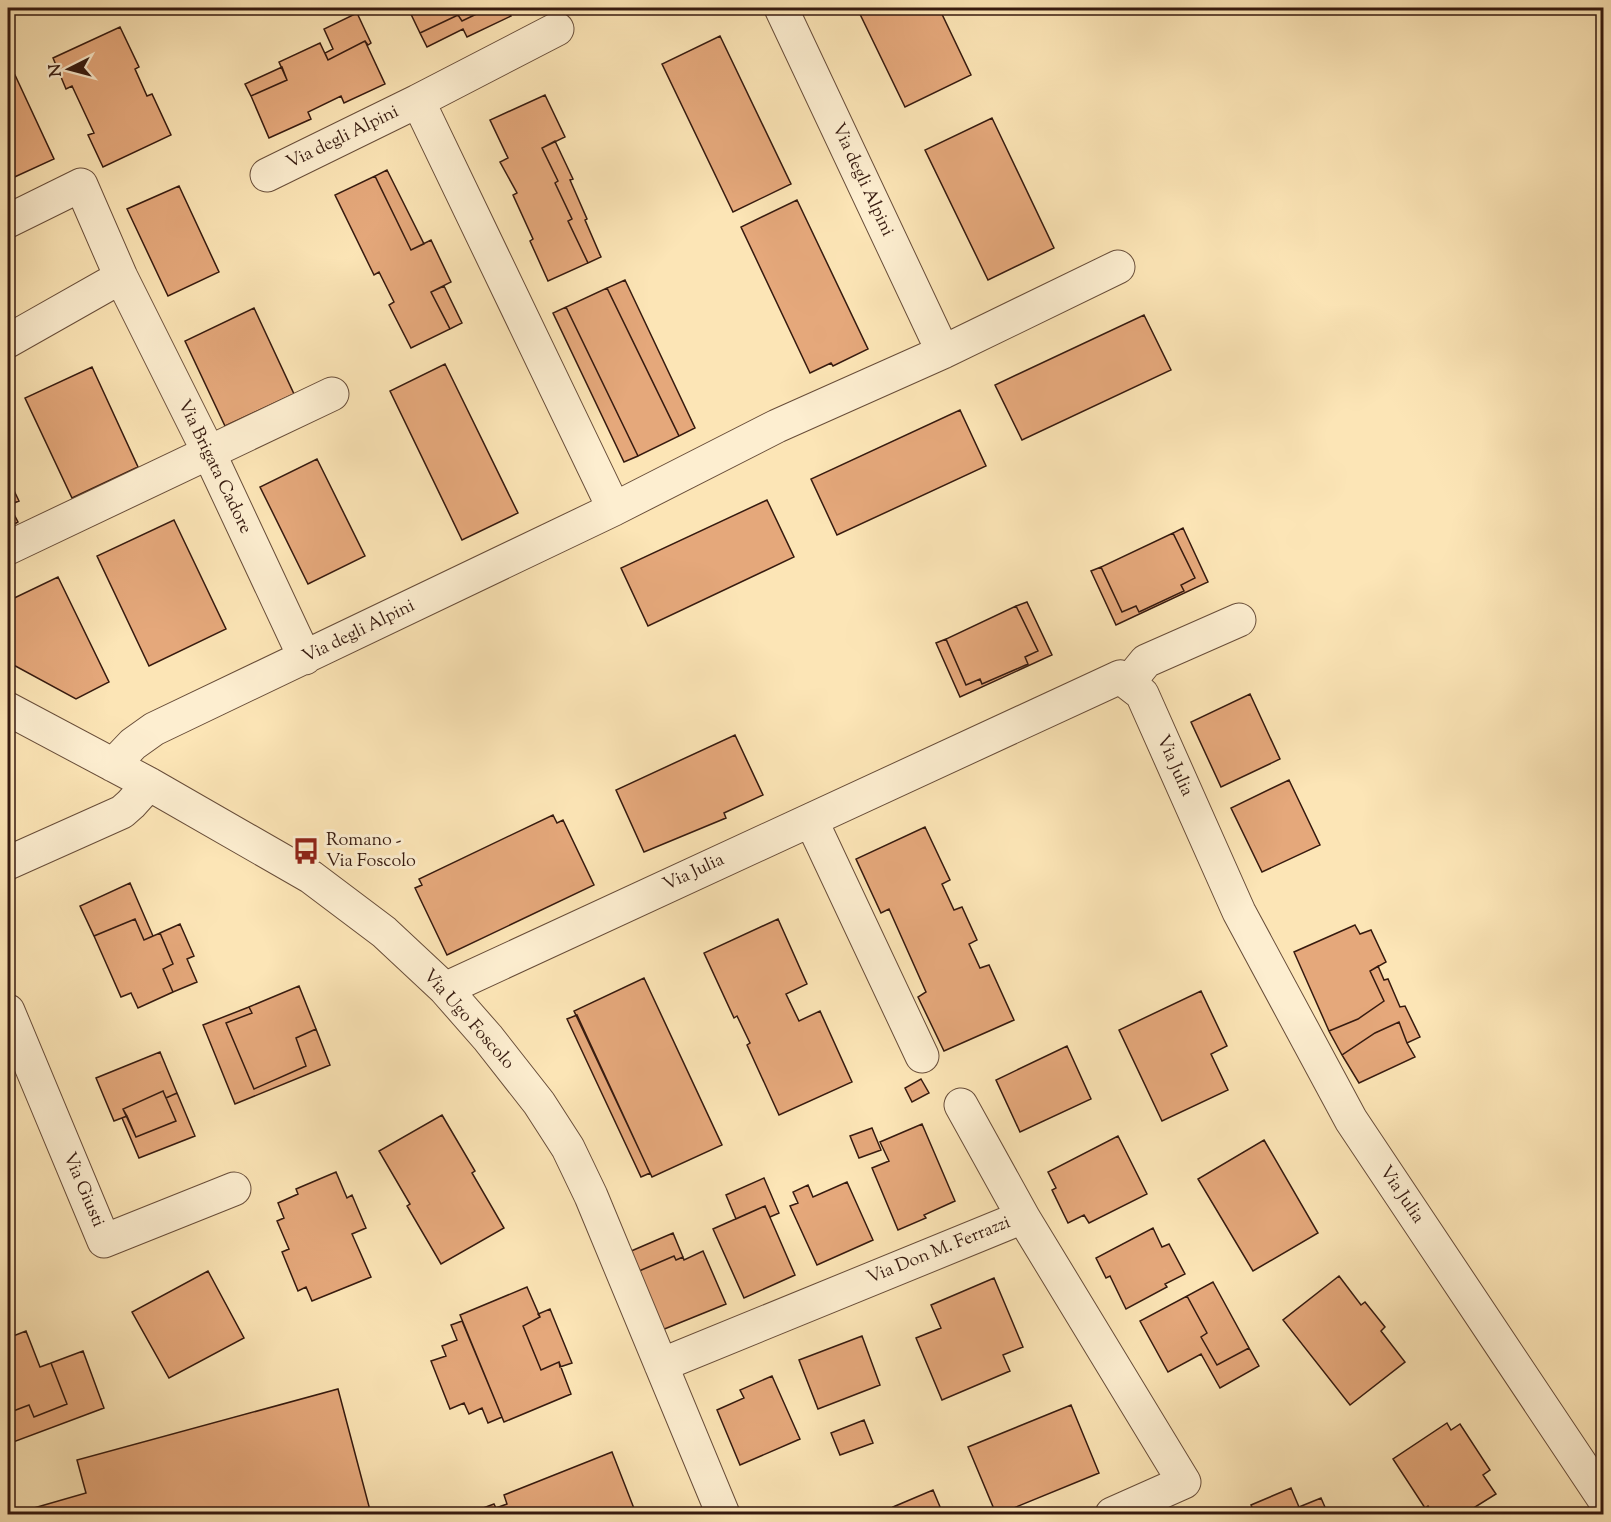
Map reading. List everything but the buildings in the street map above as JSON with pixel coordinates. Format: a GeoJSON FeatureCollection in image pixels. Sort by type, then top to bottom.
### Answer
{"type":"FeatureCollection","features":[{"type":"Feature","properties":{"kind":"street","name":"Via degli Alpini"},"geometry":{"type":"LineString","coordinates":[[781,8],[943,352]]}},
{"type":"Feature","properties":{"kind":"street","name":"Via degli Alpini"},"geometry":{"type":"LineString","coordinates":[[267,175],[418,101],[557,29]]}},
{"type":"Feature","properties":{"kind":"street","name":"Via degli Alpini"},"geometry":{"type":"LineString","coordinates":[[418,101],[614,508]]}},
{"type":"Feature","properties":{"kind":"street","name":"Via Brigata Cadore"},"geometry":{"type":"LineString","coordinates":[[8,221],[81,185],[121,277],[209,453],[305,658]]}},
{"type":"Feature","properties":{"kind":"street","name":"Via degli Alpini"},"geometry":{"type":"LineString","coordinates":[[113,765],[133,744],[154,729],[614,508],[777,426],[943,352],[1118,267]]}},
{"type":"Feature","properties":{"kind":"street"},"geometry":{"type":"LineString","coordinates":[[8,341],[121,277]]}},
{"type":"Feature","properties":{"kind":"street"},"geometry":{"type":"LineString","coordinates":[[8,548],[332,394]]}},
{"type":"Feature","properties":{"kind":"street"},"geometry":{"type":"LineString","coordinates":[[1128,683],[1146,661],[1239,620]]}},
{"type":"Feature","properties":{"kind":"street","name":"Via Julia"},"geometry":{"type":"LineString","coordinates":[[445,988],[1120,677],[1142,694],[1239,912],[1351,1120],[1604,1499]]}},
{"type":"Feature","properties":{"kind":"street","name":"Via Ugo Foscolo"},"geometry":{"type":"LineString","coordinates":[[8,709],[149,784],[311,877],[384,932],[445,988],[539,1103],[568,1148],[591,1196],[723,1515]]}},
{"type":"Feature","properties":{"kind":"street"},"geometry":{"type":"LineString","coordinates":[[8,863],[122,812],[149,784]]}},
{"type":"Feature","properties":{"kind":"street"},"geometry":{"type":"LineString","coordinates":[[811,820],[922,1056]]}},
{"type":"Feature","properties":{"kind":"street","name":"Via Giusti"},"geometry":{"type":"LineString","coordinates":[[8,1011],[104,1240],[234,1189]]}},
{"type":"Feature","properties":{"kind":"street"},"geometry":{"type":"LineString","coordinates":[[961,1105],[1023,1217]]}},
{"type":"Feature","properties":{"kind":"street","name":"Via Don M. Ferrazzi"},"geometry":{"type":"LineString","coordinates":[[661,1365],[1023,1217],[1184,1482],[1112,1515]]}},
{"type":"Feature","properties":{"kind":"place","name":"Romano - Via Foscolo"},"geometry":{"type":"Point","coordinates":[306,851]}}]}
